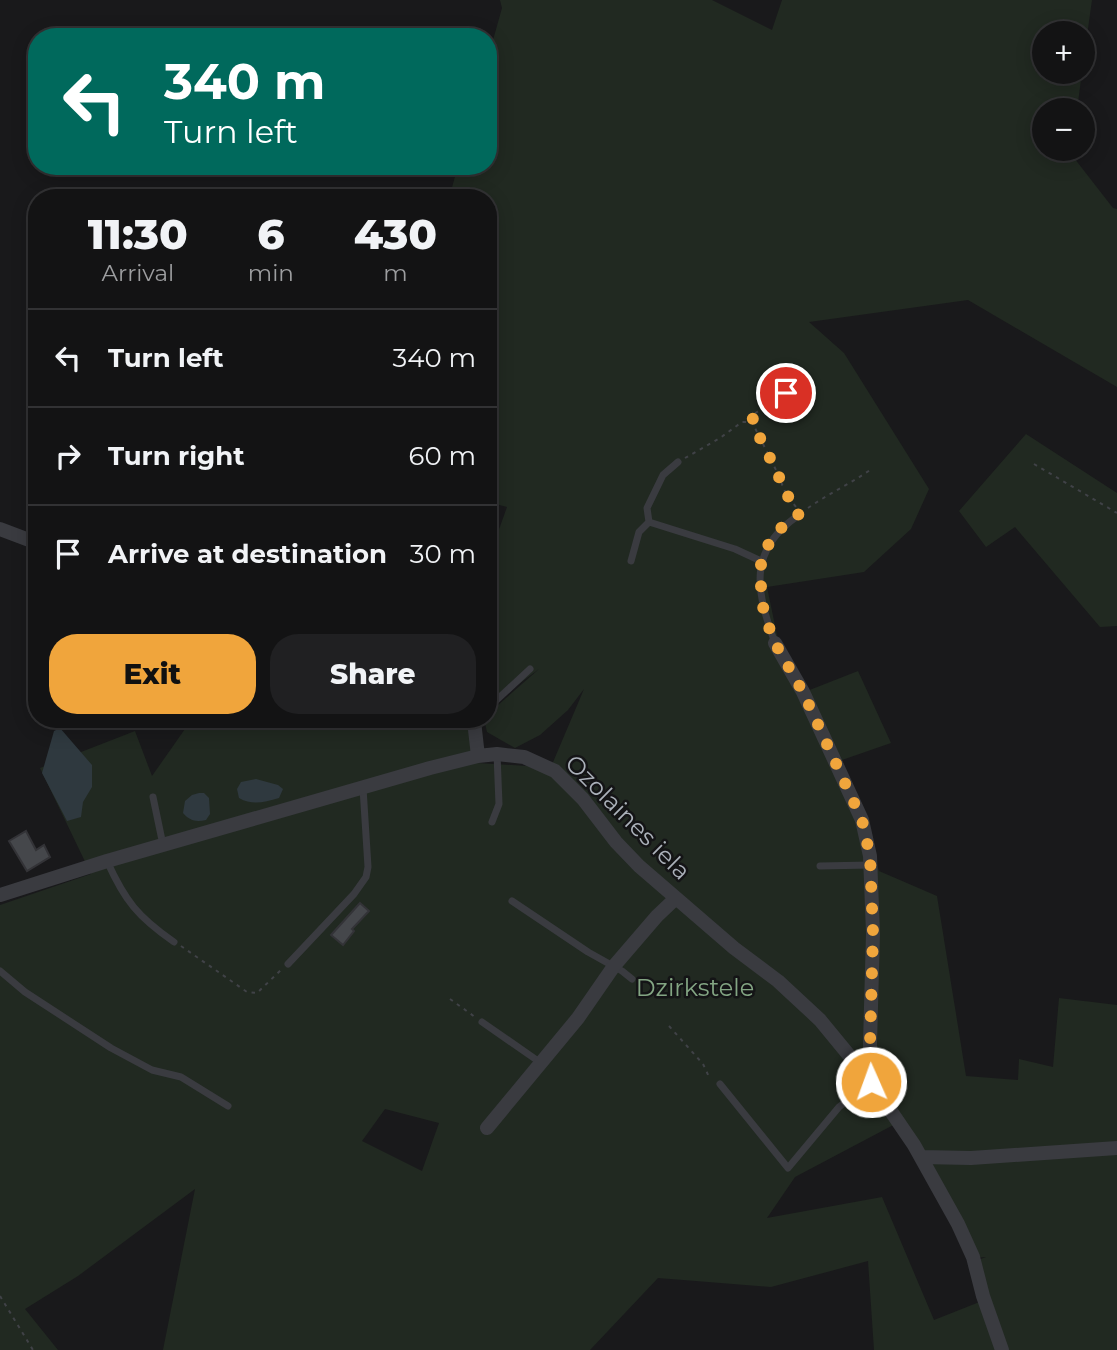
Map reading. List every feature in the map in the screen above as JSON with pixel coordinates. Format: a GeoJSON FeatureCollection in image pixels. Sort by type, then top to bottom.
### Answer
{"type":"FeatureCollection","features":[{"type":"Feature","properties":{"kind":"street"},"geometry":{"type":"LineString","coordinates":[[0,529],[28,540]]}},
{"type":"Feature","properties":{"kind":"street"},"geometry":{"type":"LineString","coordinates":[[775,643],[803,692],[862,820],[870,856],[873,933],[871,1082]]}},
{"type":"Feature","properties":{"kind":"street"},"geometry":{"type":"LineString","coordinates":[[475,728],[478,756]]}},
{"type":"Feature","properties":{"kind":"street","name":"Ozolaines iela"},"geometry":{"type":"LineString","coordinates":[[0,895],[163,845],[478,756],[497,754],[524,757],[555,771],[583,799],[616,842],[639,866],[734,948],[778,981],[820,1020],[871,1082],[921,1157],[958,1224],[973,1257],[1002,1350]]}},
{"type":"Feature","properties":{"kind":"street"},"geometry":{"type":"LineString","coordinates":[[487,1128],[578,1018],[614,966],[676,898]]}},
{"type":"Feature","properties":{"kind":"street"},"geometry":{"type":"LineString","coordinates":[[921,1157],[983,1157],[1117,1148]]}},
{"type":"Feature","properties":{"kind":"lane"},"geometry":{"type":"LineString","coordinates":[[649,522],[647,508],[663,475],[678,462]]}},
{"type":"Feature","properties":{"kind":"lane"},"geometry":{"type":"LineString","coordinates":[[775,643],[765,617],[761,596],[761,561],[771,539],[799,514]]}},
{"type":"Feature","properties":{"kind":"lane"},"geometry":{"type":"LineString","coordinates":[[632,561],[639,532],[649,522]]}},
{"type":"Feature","properties":{"kind":"lane"},"geometry":{"type":"LineString","coordinates":[[649,522],[735,549],[761,561]]}},
{"type":"Feature","properties":{"kind":"lane"},"geometry":{"type":"LineString","coordinates":[[497,700],[530,669]]}},
{"type":"Feature","properties":{"kind":"lane"},"geometry":{"type":"LineString","coordinates":[[492,822],[499,804],[497,754]]}},
{"type":"Feature","properties":{"kind":"lane"},"geometry":{"type":"LineString","coordinates":[[288,964],[354,894],[366,877],[368,867],[363,788]]}},
{"type":"Feature","properties":{"kind":"lane"},"geometry":{"type":"LineString","coordinates":[[153,797],[163,845]]}},
{"type":"Feature","properties":{"kind":"lane"},"geometry":{"type":"LineString","coordinates":[[107,862],[132,906],[148,924],[174,942]]}},
{"type":"Feature","properties":{"kind":"lane"},"geometry":{"type":"LineString","coordinates":[[820,866],[870,865]]}},
{"type":"Feature","properties":{"kind":"lane"},"geometry":{"type":"LineString","coordinates":[[512,901],[632,979]]}},
{"type":"Feature","properties":{"kind":"lane"},"geometry":{"type":"LineString","coordinates":[[0,971],[26,992],[111,1048],[152,1070],[181,1077],[228,1106]]}},
{"type":"Feature","properties":{"kind":"lane"},"geometry":{"type":"LineString","coordinates":[[482,1022],[541,1063]]}},
{"type":"Feature","properties":{"kind":"lane"},"geometry":{"type":"LineString","coordinates":[[720,1084],[788,1168],[839,1107],[871,1082]]}},
{"type":"Feature","properties":{"kind":"path"},"geometry":{"type":"LineString","coordinates":[[786,393],[754,414],[752,422],[786,494],[799,514],[870,470]]}},
{"type":"Feature","properties":{"kind":"path"},"geometry":{"type":"LineString","coordinates":[[678,462],[742,422],[752,422]]}},
{"type":"Feature","properties":{"kind":"path"},"geometry":{"type":"LineString","coordinates":[[1034,464],[1117,513]]}},
{"type":"Feature","properties":{"kind":"path"},"geometry":{"type":"LineString","coordinates":[[174,942],[247,992],[257,993],[288,964]]}},
{"type":"Feature","properties":{"kind":"path"},"geometry":{"type":"LineString","coordinates":[[450,999],[482,1022]]}},
{"type":"Feature","properties":{"kind":"path"},"geometry":{"type":"LineString","coordinates":[[669,1026],[703,1064],[710,1079],[720,1084]]}},
{"type":"Feature","properties":{"kind":"path"},"geometry":{"type":"LineString","coordinates":[[0,1296],[33,1350]]}},
{"type":"Feature","properties":{"kind":"green space","name":"Dzirkstele"},"geometry":{"type":"Polygon","coordinates":[[[500,0],[712,0],[772,30],[782,0],[1092,0],[1089,21],[1032,21],[1032,84],[1080,84],[1079,98],[1032,98],[1032,161],[1076,161],[1113,208],[1117,209],[1117,387],[968,300],[809,322],[844,353],[929,489],[911,529],[864,572],[767,587],[778,640],[807,691],[858,671],[891,743],[842,760],[879,871],[937,896],[966,1076],[1018,1080],[1019,1059],[1053,1067],[1059,998],[1117,1005],[1117,1350],[874,1350],[868,1261],[771,1287],[658,1278],[590,1350],[163,1350],[195,1189],[78,1276],[25,1309],[58,1350],[0,1350],[0,905],[91,874],[40,768],[135,731],[152,776],[186,728],[473,728],[477,763],[527,766],[548,774],[584,689],[568,710],[540,735],[515,748],[487,732],[486,728],[497,728],[497,706],[539,669],[497,700],[497,535],[507,507],[497,504],[497,189],[452,189],[455,175],[497,175],[497,28],[502,8],[500,0]],[[385,1109],[362,1141],[422,1171],[439,1123],[385,1109]],[[899,1122],[795,1177],[767,1218],[882,1197],[934,1320],[987,1299],[978,1260],[986,1257],[973,1258],[899,1122]]]}},
{"type":"Feature","properties":{"kind":"green space"},"geometry":{"type":"Polygon","coordinates":[[[1026,434],[1117,493],[1117,626],[1100,627],[1015,527],[986,547],[959,511],[1026,434]]]}},
{"type":"Feature","properties":{"kind":"shaded area"},"geometry":{"type":"Polygon","coordinates":[[[60,728],[92,765],[92,787],[83,802],[81,817],[67,821],[42,773],[54,731],[60,728]]]}},
{"type":"Feature","properties":{"kind":"shaded area"},"geometry":{"type":"Polygon","coordinates":[[[256,779],[283,789],[279,798],[254,803],[239,798],[237,789],[241,782],[256,779]]]}},
{"type":"Feature","properties":{"kind":"shaded area"},"geometry":{"type":"Polygon","coordinates":[[[204,793],[209,798],[210,814],[206,820],[196,821],[183,813],[185,801],[204,793]]]}},
{"type":"Feature","properties":{"kind":"building"},"geometry":{"type":"Polygon","coordinates":[[[26,831],[36,850],[44,845],[50,857],[27,871],[9,841],[26,831]]]}},
{"type":"Feature","properties":{"kind":"building"},"geometry":{"type":"Polygon","coordinates":[[[360,903],[369,911],[352,929],[354,931],[343,945],[331,935],[360,903]]]}},
{"type":"Feature","properties":{"kind":"route"},"geometry":{"type":"LineString","coordinates":[[786,393],[754,414],[752,422],[786,494],[799,514],[771,539],[761,561],[761,596],[765,617],[775,643],[803,692],[862,820],[870,856],[873,933],[871,1082]]}}]}
